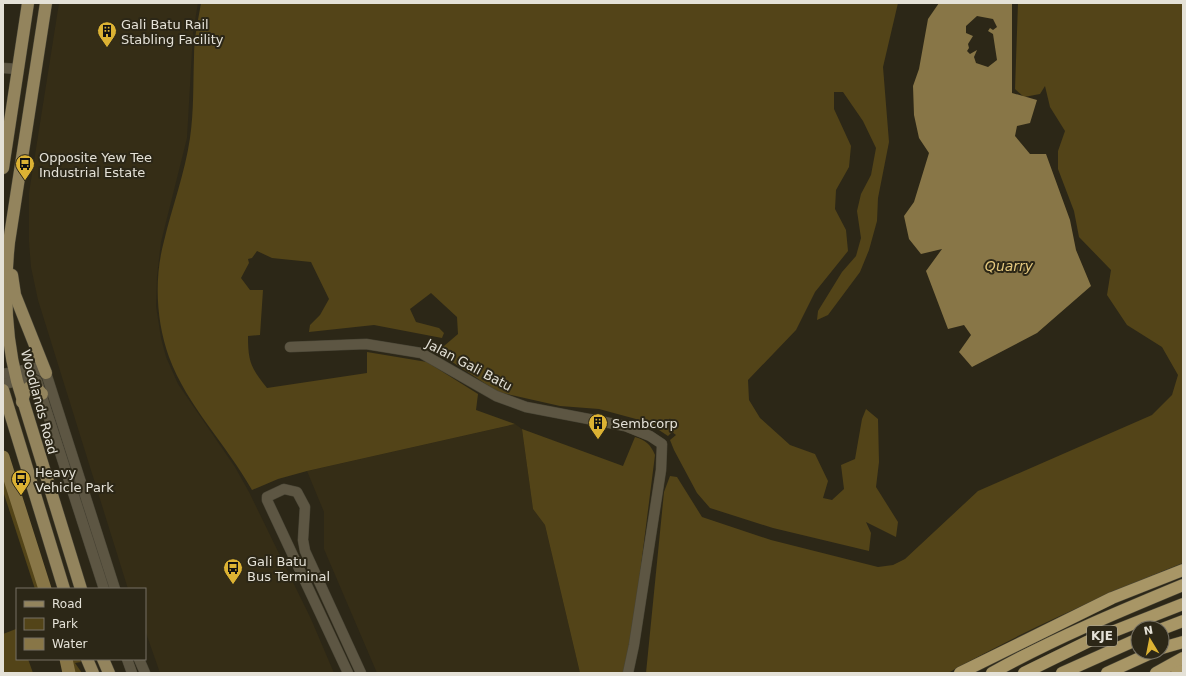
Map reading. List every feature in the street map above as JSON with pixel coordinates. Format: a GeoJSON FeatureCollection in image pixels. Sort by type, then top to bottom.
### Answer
{"type":"FeatureCollection","features":[{"type":"Feature","properties":{"kind":"highway"},"geometry":{"type":"LineString","coordinates":[[960,673],[1112,598],[1183,570]]}},
{"type":"Feature","properties":{"kind":"highway"},"geometry":{"type":"LineString","coordinates":[[992,673],[1038,647],[1107,616],[1183,585]]}},
{"type":"Feature","properties":{"kind":"highway","name":"KJE"},"geometry":{"type":"LineString","coordinates":[[1024,673],[1088,642],[1183,604]]}},
{"type":"Feature","properties":{"kind":"highway"},"geometry":{"type":"LineString","coordinates":[[1170,626],[1183,621]]}},
{"type":"Feature","properties":{"kind":"highway"},"geometry":{"type":"LineString","coordinates":[[1170,646],[1183,642]]}},
{"type":"Feature","properties":{"kind":"highway","name":"KJE"},"geometry":{"type":"LineString","coordinates":[[1062,673],[1130,643]]}},
{"type":"Feature","properties":{"kind":"highway"},"geometry":{"type":"LineString","coordinates":[[1156,673],[1183,658]]}},
{"type":"Feature","properties":{"kind":"highway"},"geometry":{"type":"LineString","coordinates":[[1107,673],[1135,660]]}},
{"type":"Feature","properties":{"kind":"highway"},"geometry":{"type":"LineString","coordinates":[[1177,673],[1183,670]]}},
{"type":"Feature","properties":{"kind":"main road"},"geometry":{"type":"LineString","coordinates":[[3,168],[28,3]]}},
{"type":"Feature","properties":{"kind":"main road","name":"Woodlands Road"},"geometry":{"type":"LineString","coordinates":[[46,3],[9,242],[6,302],[11,376],[22,402],[81,588]]}},
{"type":"Feature","properties":{"kind":"main road"},"geometry":{"type":"LineString","coordinates":[[9,242],[15,295],[46,373]]}},
{"type":"Feature","properties":{"kind":"main road"},"geometry":{"type":"LineString","coordinates":[[22,402],[24,392],[27,388],[32,386],[37,388],[42,394]]}},
{"type":"Feature","properties":{"kind":"main road"},"geometry":{"type":"LineString","coordinates":[[3,390],[64,588]]}},
{"type":"Feature","properties":{"kind":"main road"},"geometry":{"type":"LineString","coordinates":[[3,411],[14,424]]}},
{"type":"Feature","properties":{"kind":"main road"},"geometry":{"type":"LineString","coordinates":[[87,660],[93,673]]}},
{"type":"Feature","properties":{"kind":"main road"},"geometry":{"type":"LineString","coordinates":[[104,660],[109,673]]}},
{"type":"Feature","properties":{"kind":"street"},"geometry":{"type":"LineString","coordinates":[[3,68],[18,69]]}},
{"type":"Feature","properties":{"kind":"street","name":"Jalan Gali Batu"},"geometry":{"type":"LineString","coordinates":[[290,347],[366,344],[421,352],[496,396],[526,407],[625,426],[650,436],[662,444],[661,470],[634,645],[628,673]]}},
{"type":"Feature","properties":{"kind":"street"},"geometry":{"type":"LineString","coordinates":[[3,384],[11,376],[36,368],[46,373],[115,588]]}},
{"type":"Feature","properties":{"kind":"street"},"geometry":{"type":"LineString","coordinates":[[11,376],[38,381],[104,588]]}},
{"type":"Feature","properties":{"kind":"street"},"geometry":{"type":"LineString","coordinates":[[348,673],[267,500],[268,496],[284,489],[297,492],[305,507],[303,540],[305,551],[361,673]]}},
{"type":"Feature","properties":{"kind":"street"},"geometry":{"type":"LineString","coordinates":[[127,660],[132,673]]}},
{"type":"Feature","properties":{"kind":"street"},"geometry":{"type":"LineString","coordinates":[[139,660],[145,673]]}},
{"type":"Feature","properties":{"kind":"shaded area"},"geometry":{"type":"Polygon","coordinates":[[[59,3],[198,3],[193,33],[187,138],[161,242],[157,276],[156,306],[161,338],[166,357],[178,384],[235,467],[249,492],[311,619],[334,673],[160,673],[146,633],[146,588],[128,588],[38,300],[31,267],[29,242],[29,193],[59,3]]]}},
{"type":"Feature","properties":{"kind":"shaded area"},"geometry":{"type":"Polygon","coordinates":[[[515,424],[522,429],[533,509],[545,525],[580,673],[377,673],[324,549],[324,512],[307,471],[515,424]]]}},
{"type":"Feature","properties":{"kind":"green space"},"geometry":{"type":"Polygon","coordinates":[[[201,3],[898,3],[883,67],[889,142],[878,198],[877,221],[869,250],[860,272],[828,315],[817,320],[818,311],[842,272],[856,256],[861,238],[857,211],[861,194],[871,175],[876,148],[863,121],[843,92],[834,92],[834,109],[851,146],[849,167],[836,190],[835,209],[846,230],[848,251],[815,292],[796,330],[748,380],[749,400],[760,418],[790,445],[815,454],[828,481],[823,498],[832,500],[844,489],[841,465],[855,459],[862,419],[866,409],[878,419],[879,462],[876,487],[898,522],[896,537],[866,522],[871,533],[869,551],[773,528],[710,508],[697,493],[674,450],[670,440],[676,435],[672,432],[668,436],[647,422],[599,409],[560,406],[498,392],[437,352],[458,334],[457,317],[431,293],[410,309],[416,322],[439,328],[444,333],[442,338],[374,325],[309,332],[310,325],[320,315],[329,299],[311,262],[272,258],[257,251],[252,258],[248,259],[249,263],[241,278],[250,290],[263,290],[260,335],[248,336],[248,345],[250,359],[254,370],[267,388],[367,373],[367,352],[427,362],[478,394],[476,410],[515,424],[307,471],[278,479],[252,490],[242,473],[197,409],[177,375],[169,357],[161,329],[159,314],[158,284],[161,255],[185,164],[190,138],[193,108],[196,30],[201,3]]]}},
{"type":"Feature","properties":{"kind":"green space"},"geometry":{"type":"Polygon","coordinates":[[[1018,3],[1183,3],[1183,563],[1064,614],[948,673],[646,673],[664,492],[670,476],[677,477],[702,517],[771,540],[878,567],[893,565],[905,559],[978,491],[1152,415],[1172,395],[1178,375],[1162,347],[1127,325],[1107,295],[1111,270],[1079,237],[1074,211],[1058,169],[1058,151],[1065,131],[1050,107],[1045,86],[1040,94],[1024,97],[1015,89],[1018,3]]]}},
{"type":"Feature","properties":{"kind":"green space"},"geometry":{"type":"Polygon","coordinates":[[[522,429],[623,466],[635,437],[648,443],[655,455],[631,644],[624,673],[580,673],[545,525],[533,509],[522,429]]]}},
{"type":"Feature","properties":{"kind":"green space"},"geometry":{"type":"Polygon","coordinates":[[[3,467],[42,588],[35,588],[3,491],[3,467]]]}},
{"type":"Feature","properties":{"kind":"green space"},"geometry":{"type":"Polygon","coordinates":[[[16,629],[16,660],[28,660],[33,673],[3,673],[3,634],[16,629]]]}},
{"type":"Feature","properties":{"kind":"green space"},"geometry":{"type":"Polygon","coordinates":[[[70,660],[80,660],[81,662],[75,663],[82,673],[73,673],[70,660]]]}},
{"type":"Feature","properties":{"kind":"water","name":"Quarry"},"geometry":{"type":"Polygon","coordinates":[[[939,3],[1012,3],[1012,93],[1037,100],[1030,123],[1017,126],[1015,136],[1030,154],[1046,154],[1070,220],[1076,250],[1091,286],[1037,333],[972,367],[959,352],[971,335],[964,325],[948,329],[926,271],[942,249],[921,254],[909,239],[904,216],[914,202],[929,153],[919,138],[914,115],[913,86],[919,69],[928,19],[939,3]],[[977,16],[966,26],[966,33],[973,36],[968,44],[969,48],[967,51],[970,54],[977,50],[974,57],[976,63],[988,67],[997,60],[993,34],[988,31],[990,28],[993,30],[997,27],[993,19],[977,16]]]}},
{"type":"Feature","properties":{"kind":"waterway"},"geometry":{"type":"LineString","coordinates":[[3,457],[45,588]]}},
{"type":"Feature","properties":{"kind":"waterway"},"geometry":{"type":"LineString","coordinates":[[66,660],[69,673]]}},
{"type":"Feature","properties":{"kind":"place","name":"Gali Batu Rail Stabling Facility"},"geometry":{"type":"Point","coordinates":[107,48]}},
{"type":"Feature","properties":{"kind":"place","name":"Opposite Yew Tee Industrial Estate"},"geometry":{"type":"Point","coordinates":[25,181]}},
{"type":"Feature","properties":{"kind":"place","name":"Sembcorp"},"geometry":{"type":"Point","coordinates":[598,440]}},
{"type":"Feature","properties":{"kind":"place","name":"Heavy Vehicle Park"},"geometry":{"type":"Point","coordinates":[21,496]}},
{"type":"Feature","properties":{"kind":"place","name":"Gali Batu Bus Terminal"},"geometry":{"type":"Point","coordinates":[233,585]}}]}
